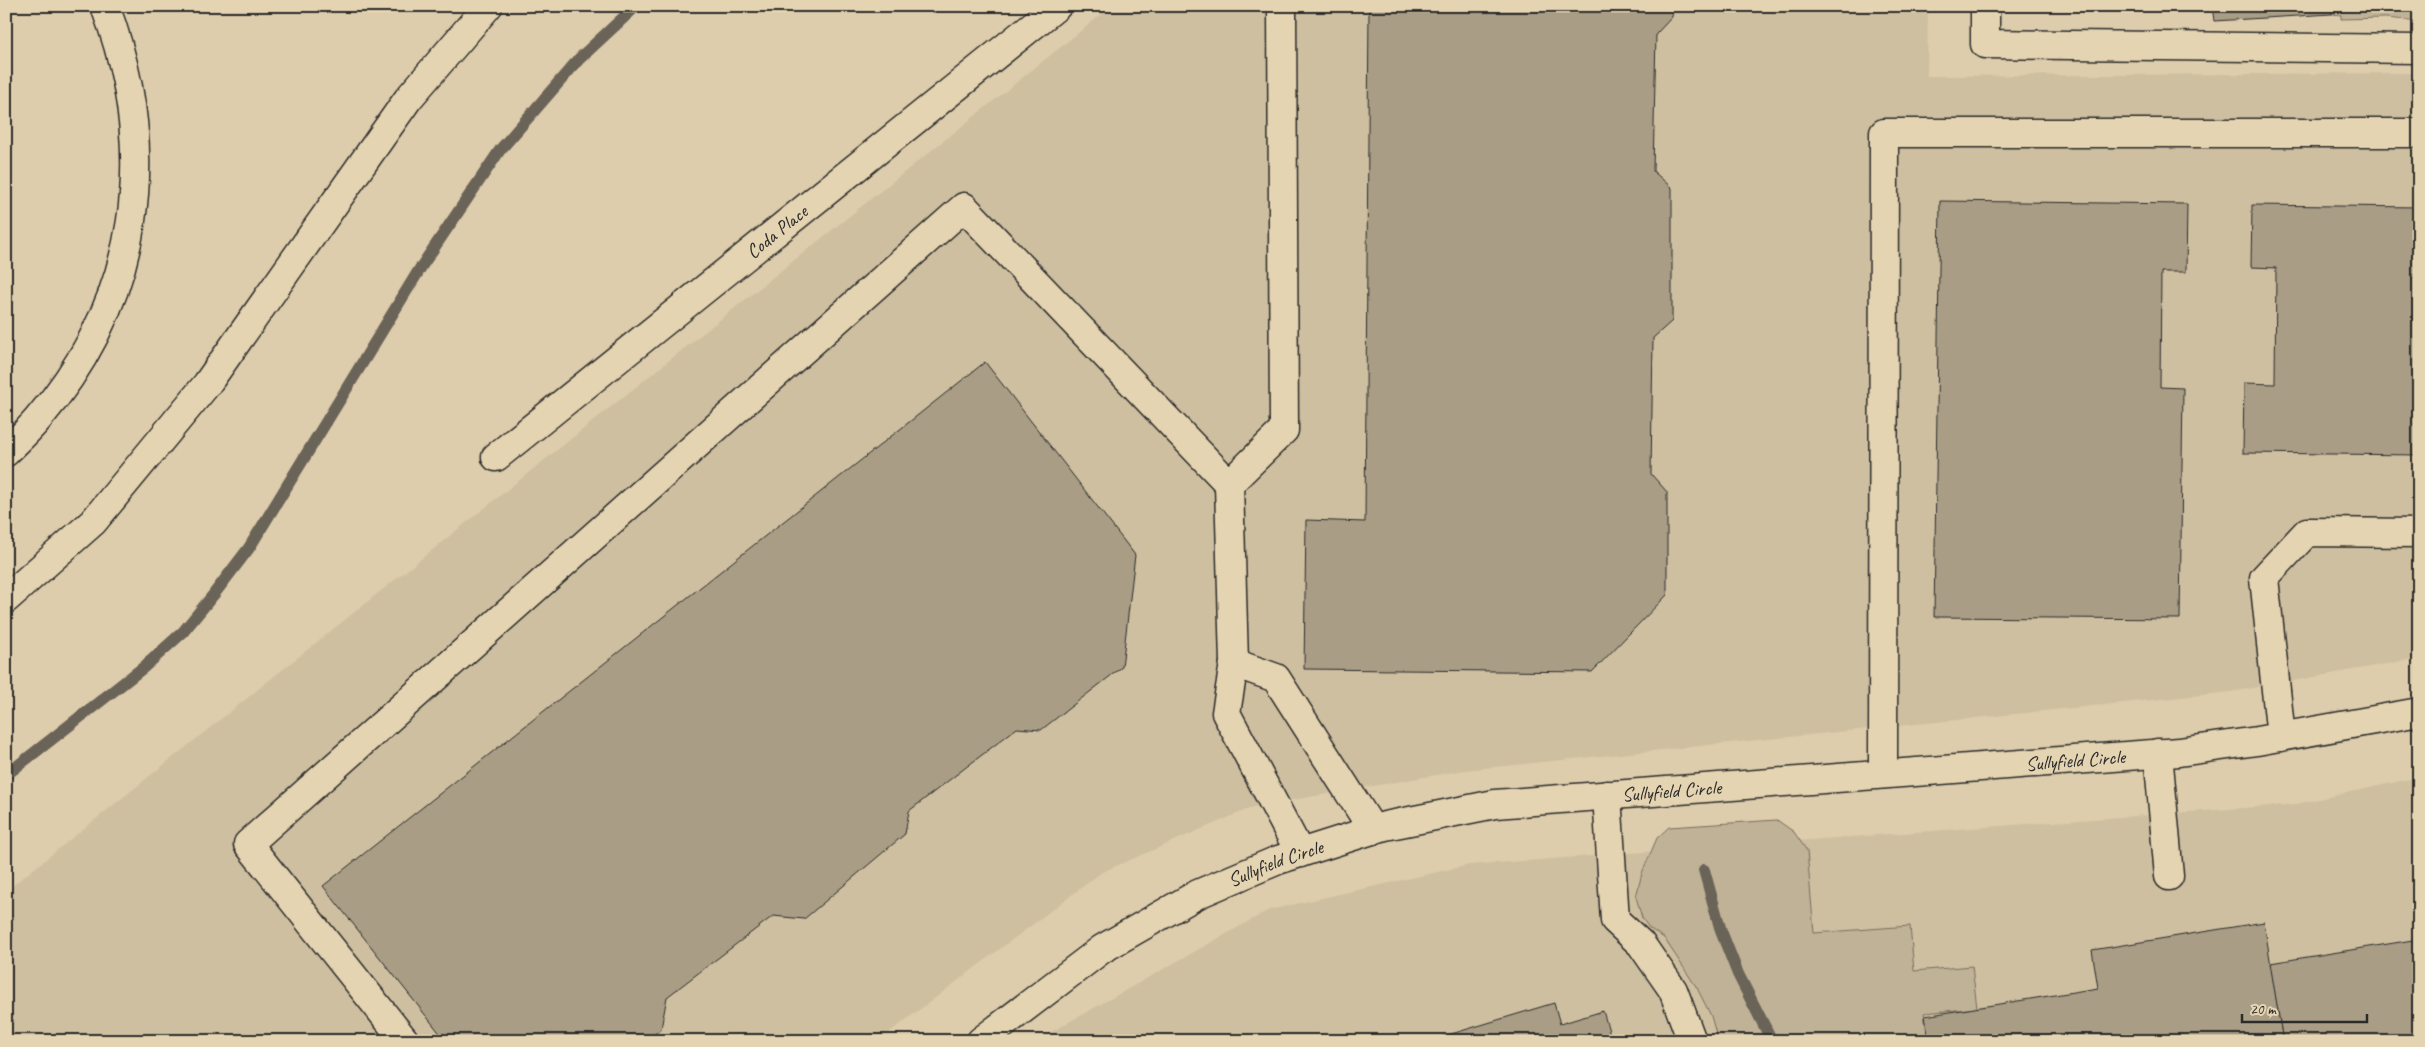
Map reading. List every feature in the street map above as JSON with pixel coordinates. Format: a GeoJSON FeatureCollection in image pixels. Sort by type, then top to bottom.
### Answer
{"type":"FeatureCollection","features":[{"type":"Feature","properties":{"kind":"main road"},"geometry":{"type":"LineString","coordinates":[[6,452],[38,419],[74,370],[104,317],[124,264],[134,207],[136,151],[130,94],[118,40],[105,6]]}},
{"type":"Feature","properties":{"kind":"main road"},"geometry":{"type":"LineString","coordinates":[[6,599],[92,522],[207,384],[408,99],[488,6]]}},
{"type":"Feature","properties":{"kind":"main road","name":"Coda Place"},"geometry":{"type":"LineString","coordinates":[[496,457],[1057,6]]}},
{"type":"Feature","properties":{"kind":"main road"},"geometry":{"type":"LineString","coordinates":[[1229,484],[1284,430],[1282,6]]}},
{"type":"Feature","properties":{"kind":"main road"},"geometry":{"type":"LineString","coordinates":[[1985,6],[1985,44],[2419,49]]}},
{"type":"Feature","properties":{"kind":"main road"},"geometry":{"type":"LineString","coordinates":[[1883,774],[1884,133],[2419,133]]}},
{"type":"Feature","properties":{"kind":"main road"},"geometry":{"type":"LineString","coordinates":[[405,1041],[248,844],[964,207],[1229,484],[1234,663],[1226,714],[1300,853]]}},
{"type":"Feature","properties":{"kind":"main road"},"geometry":{"type":"LineString","coordinates":[[2281,737],[2264,578],[2306,532],[2419,533]]}},
{"type":"Feature","properties":{"kind":"main road"},"geometry":{"type":"LineString","coordinates":[[1234,663],[1276,678],[1373,830]]}},
{"type":"Feature","properties":{"kind":"main road","name":"Sullyfield Circle"},"geometry":{"type":"LineString","coordinates":[[981,1041],[1102,949],[1198,894],[1300,853],[1373,830],[1495,804],[2158,753],[2281,737],[2419,712]]}},
{"type":"Feature","properties":{"kind":"main road"},"geometry":{"type":"LineString","coordinates":[[2158,753],[2169,876]]}},
{"type":"Feature","properties":{"kind":"main road"},"geometry":{"type":"LineString","coordinates":[[1607,795],[1615,920],[1642,944],[1674,990],[1692,1041]]}},
{"type":"Feature","properties":{"kind":"shaded area"},"geometry":{"type":"Polygon","coordinates":[[[1112,6],[1928,6],[1927,76],[2419,73],[2419,658],[2231,692],[1465,770],[1253,807],[1102,872],[878,1041],[6,1041],[6,891],[1112,6]]]}},
{"type":"Feature","properties":{"kind":"shaded area"},"geometry":{"type":"Polygon","coordinates":[[[2332,6],[2419,6],[2419,21],[2385,18],[2341,19],[2341,15],[2332,14],[2332,6]]]}},
{"type":"Feature","properties":{"kind":"shaded area"},"geometry":{"type":"Polygon","coordinates":[[[2419,777],[2419,1041],[1035,1041],[1269,910],[1469,865],[2296,804],[2419,777]]]}},
{"type":"Feature","properties":{"kind":"shaded area"},"geometry":{"type":"Polygon","coordinates":[[[1777,820],[1794,832],[1807,851],[1814,933],[1910,926],[1914,971],[1972,966],[1977,1008],[1924,1013],[1928,1041],[1718,1041],[1711,1016],[1697,988],[1664,938],[1649,928],[1642,918],[1636,897],[1642,873],[1657,838],[1669,827],[1777,820]]]}},
{"type":"Feature","properties":{"kind":"building"},"geometry":{"type":"Polygon","coordinates":[[[1369,6],[1673,6],[1672,17],[1656,34],[1653,171],[1672,188],[1672,321],[1653,338],[1651,474],[1667,492],[1667,595],[1592,672],[1304,669],[1306,520],[1365,522],[1369,6]]]}},
{"type":"Feature","properties":{"kind":"building"},"geometry":{"type":"Polygon","coordinates":[[[2212,6],[2332,6],[2332,14],[2214,21],[2212,6]]]}},
{"type":"Feature","properties":{"kind":"building"},"geometry":{"type":"Polygon","coordinates":[[[1940,201],[2187,204],[2186,272],[2161,272],[2160,387],[2183,388],[2180,619],[1934,617],[1940,201]]]}},
{"type":"Feature","properties":{"kind":"building"},"geometry":{"type":"Polygon","coordinates":[[[2252,205],[2419,207],[2419,455],[2243,453],[2244,383],[2275,384],[2276,268],[2251,267],[2252,205]]]}},
{"type":"Feature","properties":{"kind":"building"},"geometry":{"type":"Polygon","coordinates":[[[985,362],[1135,555],[1122,667],[1041,730],[1017,728],[909,811],[905,834],[804,919],[773,916],[667,997],[661,1029],[646,1041],[446,1041],[323,886],[985,362]]]}},
{"type":"Feature","properties":{"kind":"building"},"geometry":{"type":"Polygon","coordinates":[[[2264,922],[2283,1041],[1929,1041],[1925,1016],[2098,988],[2092,950],[2264,922]]]}},
{"type":"Feature","properties":{"kind":"building"},"geometry":{"type":"Polygon","coordinates":[[[2419,939],[2419,1041],[2283,1041],[2270,963],[2419,939]]]}},
{"type":"Feature","properties":{"kind":"building"},"geometry":{"type":"Polygon","coordinates":[[[1554,1003],[1560,1024],[1603,1011],[1612,1041],[1428,1041],[1554,1003]]]}},
{"type":"Feature","properties":{"kind":"waterway"},"geometry":{"type":"LineString","coordinates":[[6,775],[144,667],[183,632],[249,548],[421,267],[500,150],[579,59],[636,6]]}},
{"type":"Feature","properties":{"kind":"waterway"},"geometry":{"type":"LineString","coordinates":[[1704,870],[1721,931],[1738,974],[1772,1041]]}}]}
